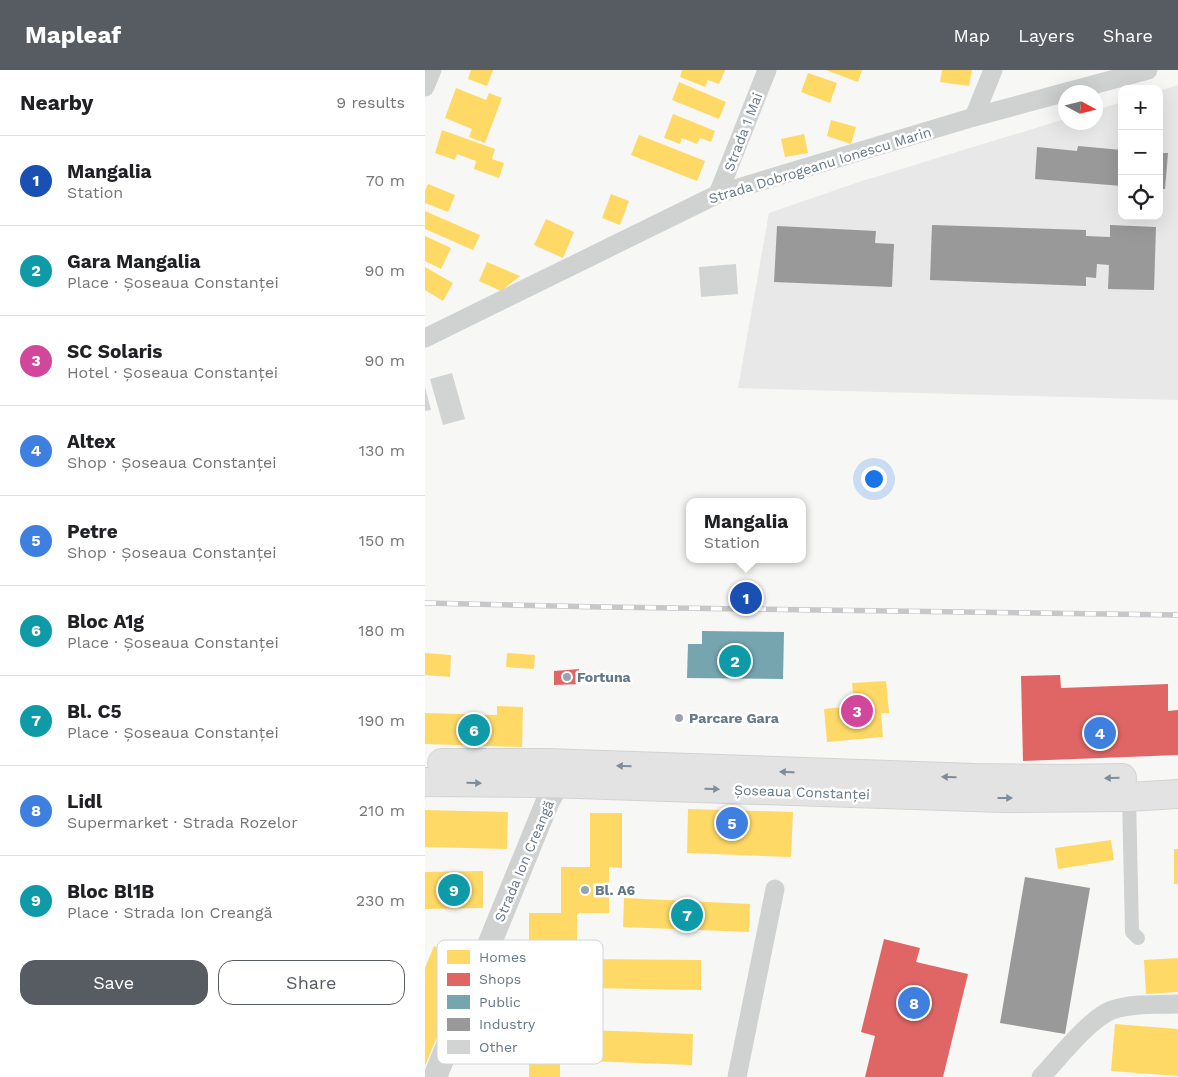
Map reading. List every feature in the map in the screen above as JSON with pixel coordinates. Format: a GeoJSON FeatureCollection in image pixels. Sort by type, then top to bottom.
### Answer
{"type":"FeatureCollection","features":[{"type":"Feature","properties":{"kind":"main road","name":"Șoseaua Constanței"},"geometry":{"type":"LineString","coordinates":[[425,763],[547,763],[975,778],[1178,776]]}},
{"type":"Feature","properties":{"kind":"main road","name":"Șoseaua Constanței"},"geometry":{"type":"LineString","coordinates":[[425,782],[557,784],[1003,798],[1129,797],[1178,794]]}},
{"type":"Feature","properties":{"kind":"street"},"geometry":{"type":"LineString","coordinates":[[425,87],[432,70]]}},
{"type":"Feature","properties":{"kind":"street","name":"Strada 1 Mai"},"geometry":{"type":"LineString","coordinates":[[718,194],[767,70]]}},
{"type":"Feature","properties":{"kind":"street"},"geometry":{"type":"LineString","coordinates":[[974,117],[993,70]]}},
{"type":"Feature","properties":{"kind":"street","name":"Strada Dobrogeanu Ionescu Marin"},"geometry":{"type":"LineString","coordinates":[[425,338],[718,194],[974,117],[1148,70]]}},
{"type":"Feature","properties":{"kind":"street","name":"Strada Ion Creangă"},"geometry":{"type":"LineString","coordinates":[[491,940],[543,812],[557,784]]}},
{"type":"Feature","properties":{"kind":"street"},"geometry":{"type":"LineString","coordinates":[[1129,797],[1132,932],[1138,938]]}},
{"type":"Feature","properties":{"kind":"street"},"geometry":{"type":"LineString","coordinates":[[737,1077],[775,889]]}},
{"type":"Feature","properties":{"kind":"street"},"geometry":{"type":"LineString","coordinates":[[1041,1077],[1090,1024],[1111,1011],[1135,1005],[1178,1004]]}},
{"type":"Feature","properties":{"kind":"street","name":"Strada Ion Creangă"},"geometry":{"type":"LineString","coordinates":[[435,1077],[440,1064]]}},
{"type":"Feature","properties":{"kind":"shaded area"},"geometry":{"type":"Polygon","coordinates":[[[1178,85],[1178,400],[738,388],[769,213],[859,182],[1058,121],[1058,130],[1103,130],[1103,108],[1118,103],[1118,220],[1163,220],[1163,90],[1178,85]]]}},
{"type":"Feature","properties":{"kind":"building: Homes"},"geometry":{"type":"Polygon","coordinates":[[[471,70],[493,70],[487,86],[468,79],[471,70]]]}},
{"type":"Feature","properties":{"kind":"building: Homes"},"geometry":{"type":"Polygon","coordinates":[[[682,70],[725,70],[719,84],[708,80],[705,87],[680,77],[682,70]]]}},
{"type":"Feature","properties":{"kind":"building: Homes"},"geometry":{"type":"Polygon","coordinates":[[[826,70],[862,70],[858,82],[826,70]]]}},
{"type":"Feature","properties":{"kind":"building: Homes"},"geometry":{"type":"Polygon","coordinates":[[[942,70],[972,70],[969,86],[940,82],[942,70]]]}},
{"type":"Feature","properties":{"kind":"building: Homes"},"geometry":{"type":"Polygon","coordinates":[[[808,73],[837,83],[830,103],[801,92],[808,73]]]}},
{"type":"Feature","properties":{"kind":"building: Homes"},"geometry":{"type":"Polygon","coordinates":[[[679,82],[726,102],[719,119],[672,100],[679,82]]]}},
{"type":"Feature","properties":{"kind":"building: Homes"},"geometry":{"type":"Polygon","coordinates":[[[456,88],[486,100],[489,93],[502,98],[485,143],[469,137],[472,129],[445,118],[456,88]]]}},
{"type":"Feature","properties":{"kind":"building: Homes"},"geometry":{"type":"Polygon","coordinates":[[[673,114],[715,131],[711,142],[700,138],[697,144],[682,138],[680,144],[664,138],[673,114]]]}},
{"type":"Feature","properties":{"kind":"building: Homes"},"geometry":{"type":"Polygon","coordinates":[[[831,120],[856,127],[851,144],[827,136],[831,120]]]}},
{"type":"Feature","properties":{"kind":"building: Homes"},"geometry":{"type":"Polygon","coordinates":[[[442,130],[495,149],[492,159],[504,163],[499,178],[474,169],[476,161],[457,154],[455,160],[435,153],[442,130]]]}},
{"type":"Feature","properties":{"kind":"building: Homes"},"geometry":{"type":"Polygon","coordinates":[[[804,134],[808,153],[785,157],[781,139],[804,134]]]}},
{"type":"Feature","properties":{"kind":"building: Homes"},"geometry":{"type":"Polygon","coordinates":[[[639,135],[705,161],[697,181],[631,155],[639,135]]]}},
{"type":"Feature","properties":{"kind":"building: Homes"},"geometry":{"type":"Polygon","coordinates":[[[428,184],[455,195],[448,212],[425,203],[425,191],[428,184]]]}},
{"type":"Feature","properties":{"kind":"building: Homes"},"geometry":{"type":"Polygon","coordinates":[[[611,194],[629,201],[620,225],[602,218],[611,194]]]}},
{"type":"Feature","properties":{"kind":"building: Homes"},"geometry":{"type":"Polygon","coordinates":[[[425,211],[480,235],[473,250],[425,229],[425,211]]]}},
{"type":"Feature","properties":{"kind":"building: Homes"},"geometry":{"type":"Polygon","coordinates":[[[546,219],[574,232],[563,258],[534,245],[546,219]]]}},
{"type":"Feature","properties":{"kind":"building: Homes"},"geometry":{"type":"Polygon","coordinates":[[[425,236],[451,248],[441,269],[425,261],[425,236]]]}},
{"type":"Feature","properties":{"kind":"building: Homes"},"geometry":{"type":"Polygon","coordinates":[[[487,262],[520,276],[501,291],[479,281],[487,262]]]}},
{"type":"Feature","properties":{"kind":"building: Homes"},"geometry":{"type":"Polygon","coordinates":[[[425,267],[453,283],[443,301],[425,290],[425,267]]]}},
{"type":"Feature","properties":{"kind":"building: Homes"},"geometry":{"type":"Polygon","coordinates":[[[425,653],[451,655],[450,677],[425,675],[425,653]]]}},
{"type":"Feature","properties":{"kind":"building: Homes"},"geometry":{"type":"Polygon","coordinates":[[[507,653],[535,655],[534,669],[506,667],[507,653]]]}},
{"type":"Feature","properties":{"kind":"building: Homes"},"geometry":{"type":"Polygon","coordinates":[[[886,681],[889,713],[881,713],[883,737],[827,742],[824,709],[854,706],[852,683],[886,681]]]}},
{"type":"Feature","properties":{"kind":"building: Homes"},"geometry":{"type":"Polygon","coordinates":[[[497,706],[523,707],[522,747],[425,744],[425,713],[497,715],[497,706]]]}},
{"type":"Feature","properties":{"kind":"building: Homes"},"geometry":{"type":"Polygon","coordinates":[[[688,809],[793,812],[791,857],[687,853],[688,809]]]}},
{"type":"Feature","properties":{"kind":"building: Homes"},"geometry":{"type":"Polygon","coordinates":[[[425,810],[508,812],[507,849],[425,847],[425,810]]]}},
{"type":"Feature","properties":{"kind":"building: Homes","name":"Bl. A6"},"geometry":{"type":"Polygon","coordinates":[[[590,813],[622,813],[622,868],[609,867],[609,913],[577,913],[577,940],[529,940],[529,913],[561,913],[561,867],[590,867],[590,813]]]}},
{"type":"Feature","properties":{"kind":"building: Homes"},"geometry":{"type":"Polygon","coordinates":[[[1111,840],[1114,860],[1058,869],[1055,848],[1111,840]]]}},
{"type":"Feature","properties":{"kind":"building: Homes"},"geometry":{"type":"Polygon","coordinates":[[[1174,849],[1178,849],[1178,884],[1174,884],[1174,849]]]}},
{"type":"Feature","properties":{"kind":"building: Homes"},"geometry":{"type":"Polygon","coordinates":[[[483,871],[483,908],[425,909],[425,872],[483,871]]]}},
{"type":"Feature","properties":{"kind":"building: Homes"},"geometry":{"type":"Polygon","coordinates":[[[624,898],[750,904],[749,932],[623,927],[624,898]]]}},
{"type":"Feature","properties":{"kind":"building: Homes"},"geometry":{"type":"Polygon","coordinates":[[[434,946],[437,947],[437,1037],[425,1066],[425,968],[434,946]]]}},
{"type":"Feature","properties":{"kind":"building: Homes"},"geometry":{"type":"Polygon","coordinates":[[[1178,958],[1178,992],[1146,994],[1144,960],[1178,958]]]}},
{"type":"Feature","properties":{"kind":"building: Homes"},"geometry":{"type":"Polygon","coordinates":[[[603,959],[701,960],[701,990],[603,988],[603,959]]]}},
{"type":"Feature","properties":{"kind":"building: Homes"},"geometry":{"type":"Polygon","coordinates":[[[1115,1024],[1178,1029],[1178,1076],[1111,1071],[1115,1024]]]}},
{"type":"Feature","properties":{"kind":"building: Homes"},"geometry":{"type":"Polygon","coordinates":[[[603,1031],[693,1034],[692,1065],[603,1062],[603,1031]]]}},
{"type":"Feature","properties":{"kind":"building: Homes"},"geometry":{"type":"Polygon","coordinates":[[[529,1064],[560,1064],[560,1077],[529,1077],[529,1064]]]}},
{"type":"Feature","properties":{"kind":"building: Shops","name":"Fortuna"},"geometry":{"type":"Polygon","coordinates":[[[579,669],[580,684],[554,685],[554,671],[579,669]]]}},
{"type":"Feature","properties":{"kind":"building: Shops"},"geometry":{"type":"Polygon","coordinates":[[[1060,675],[1061,688],[1168,684],[1168,711],[1178,710],[1178,755],[1023,761],[1021,676],[1060,675]]]}},
{"type":"Feature","properties":{"kind":"building: Shops"},"geometry":{"type":"Polygon","coordinates":[[[884,939],[920,948],[916,962],[968,974],[943,1077],[865,1077],[875,1036],[861,1032],[884,939]]]}},
{"type":"Feature","properties":{"kind":"building: Public"},"geometry":{"type":"Polygon","coordinates":[[[702,631],[784,632],[783,679],[687,678],[688,644],[702,644],[702,631]]]}},
{"type":"Feature","properties":{"kind":"building: Industry"},"geometry":{"type":"Polygon","coordinates":[[[1078,146],[1118,150],[1118,186],[1035,179],[1037,147],[1077,151],[1078,146]]]}},
{"type":"Feature","properties":{"kind":"building: Industry"},"geometry":{"type":"Polygon","coordinates":[[[1163,153],[1168,153],[1165,189],[1163,189],[1163,153]]]}},
{"type":"Feature","properties":{"kind":"building: Industry"},"geometry":{"type":"Polygon","coordinates":[[[932,225],[1086,230],[1086,236],[1110,237],[1110,225],[1156,227],[1154,290],[1108,289],[1109,265],[1097,264],[1096,278],[1086,277],[1086,286],[930,280],[932,225]]]}},
{"type":"Feature","properties":{"kind":"building: Industry"},"geometry":{"type":"Polygon","coordinates":[[[777,226],[876,231],[875,243],[894,244],[892,287],[774,282],[777,226]]]}},
{"type":"Feature","properties":{"kind":"building: Industry"},"geometry":{"type":"Polygon","coordinates":[[[1025,877],[1090,888],[1065,1034],[1000,1023],[1025,877]]]}},
{"type":"Feature","properties":{"kind":"building: Other"},"geometry":{"type":"Polygon","coordinates":[[[736,264],[738,294],[701,297],[699,267],[736,264]]]}},
{"type":"Feature","properties":{"kind":"building: Other"},"geometry":{"type":"Polygon","coordinates":[[[452,373],[465,419],[443,425],[430,379],[452,373]]]}},
{"type":"Feature","properties":{"kind":"building: Other"},"geometry":{"type":"Polygon","coordinates":[[[425,387],[431,410],[425,411],[425,387]]]}},
{"type":"Feature","properties":{"kind":"railway"},"geometry":{"type":"LineString","coordinates":[[425,603],[1178,615]]}},
{"type":"Feature","properties":{"kind":"place","name":"Mangalia"},"geometry":{"type":"Point","coordinates":[746,598]}},
{"type":"Feature","properties":{"kind":"place","name":"Gara Mangalia"},"geometry":{"type":"Point","coordinates":[735,661]}},
{"type":"Feature","properties":{"kind":"place","name":"Fortuna"},"geometry":{"type":"Point","coordinates":[567,677]}},
{"type":"Feature","properties":{"kind":"place","name":"SC Solaris"},"geometry":{"type":"Point","coordinates":[857,711]}},
{"type":"Feature","properties":{"kind":"place","name":"Parcare Gara"},"geometry":{"type":"Point","coordinates":[679,718]}},
{"type":"Feature","properties":{"kind":"place","name":"Bloc A1g"},"geometry":{"type":"Point","coordinates":[474,730]}},
{"type":"Feature","properties":{"kind":"place","name":"Altex"},"geometry":{"type":"Point","coordinates":[1100,733]}},
{"type":"Feature","properties":{"kind":"place","name":"Petre"},"geometry":{"type":"Point","coordinates":[732,823]}},
{"type":"Feature","properties":{"kind":"place","name":"Bloc Bl1B"},"geometry":{"type":"Point","coordinates":[454,890]}},
{"type":"Feature","properties":{"kind":"place","name":"Bl. A6"},"geometry":{"type":"Point","coordinates":[585,890]}},
{"type":"Feature","properties":{"kind":"place","name":"Bl. C5"},"geometry":{"type":"Point","coordinates":[687,915]}},
{"type":"Feature","properties":{"kind":"place","name":"Lidl"},"geometry":{"type":"Point","coordinates":[914,1003]}}]}
